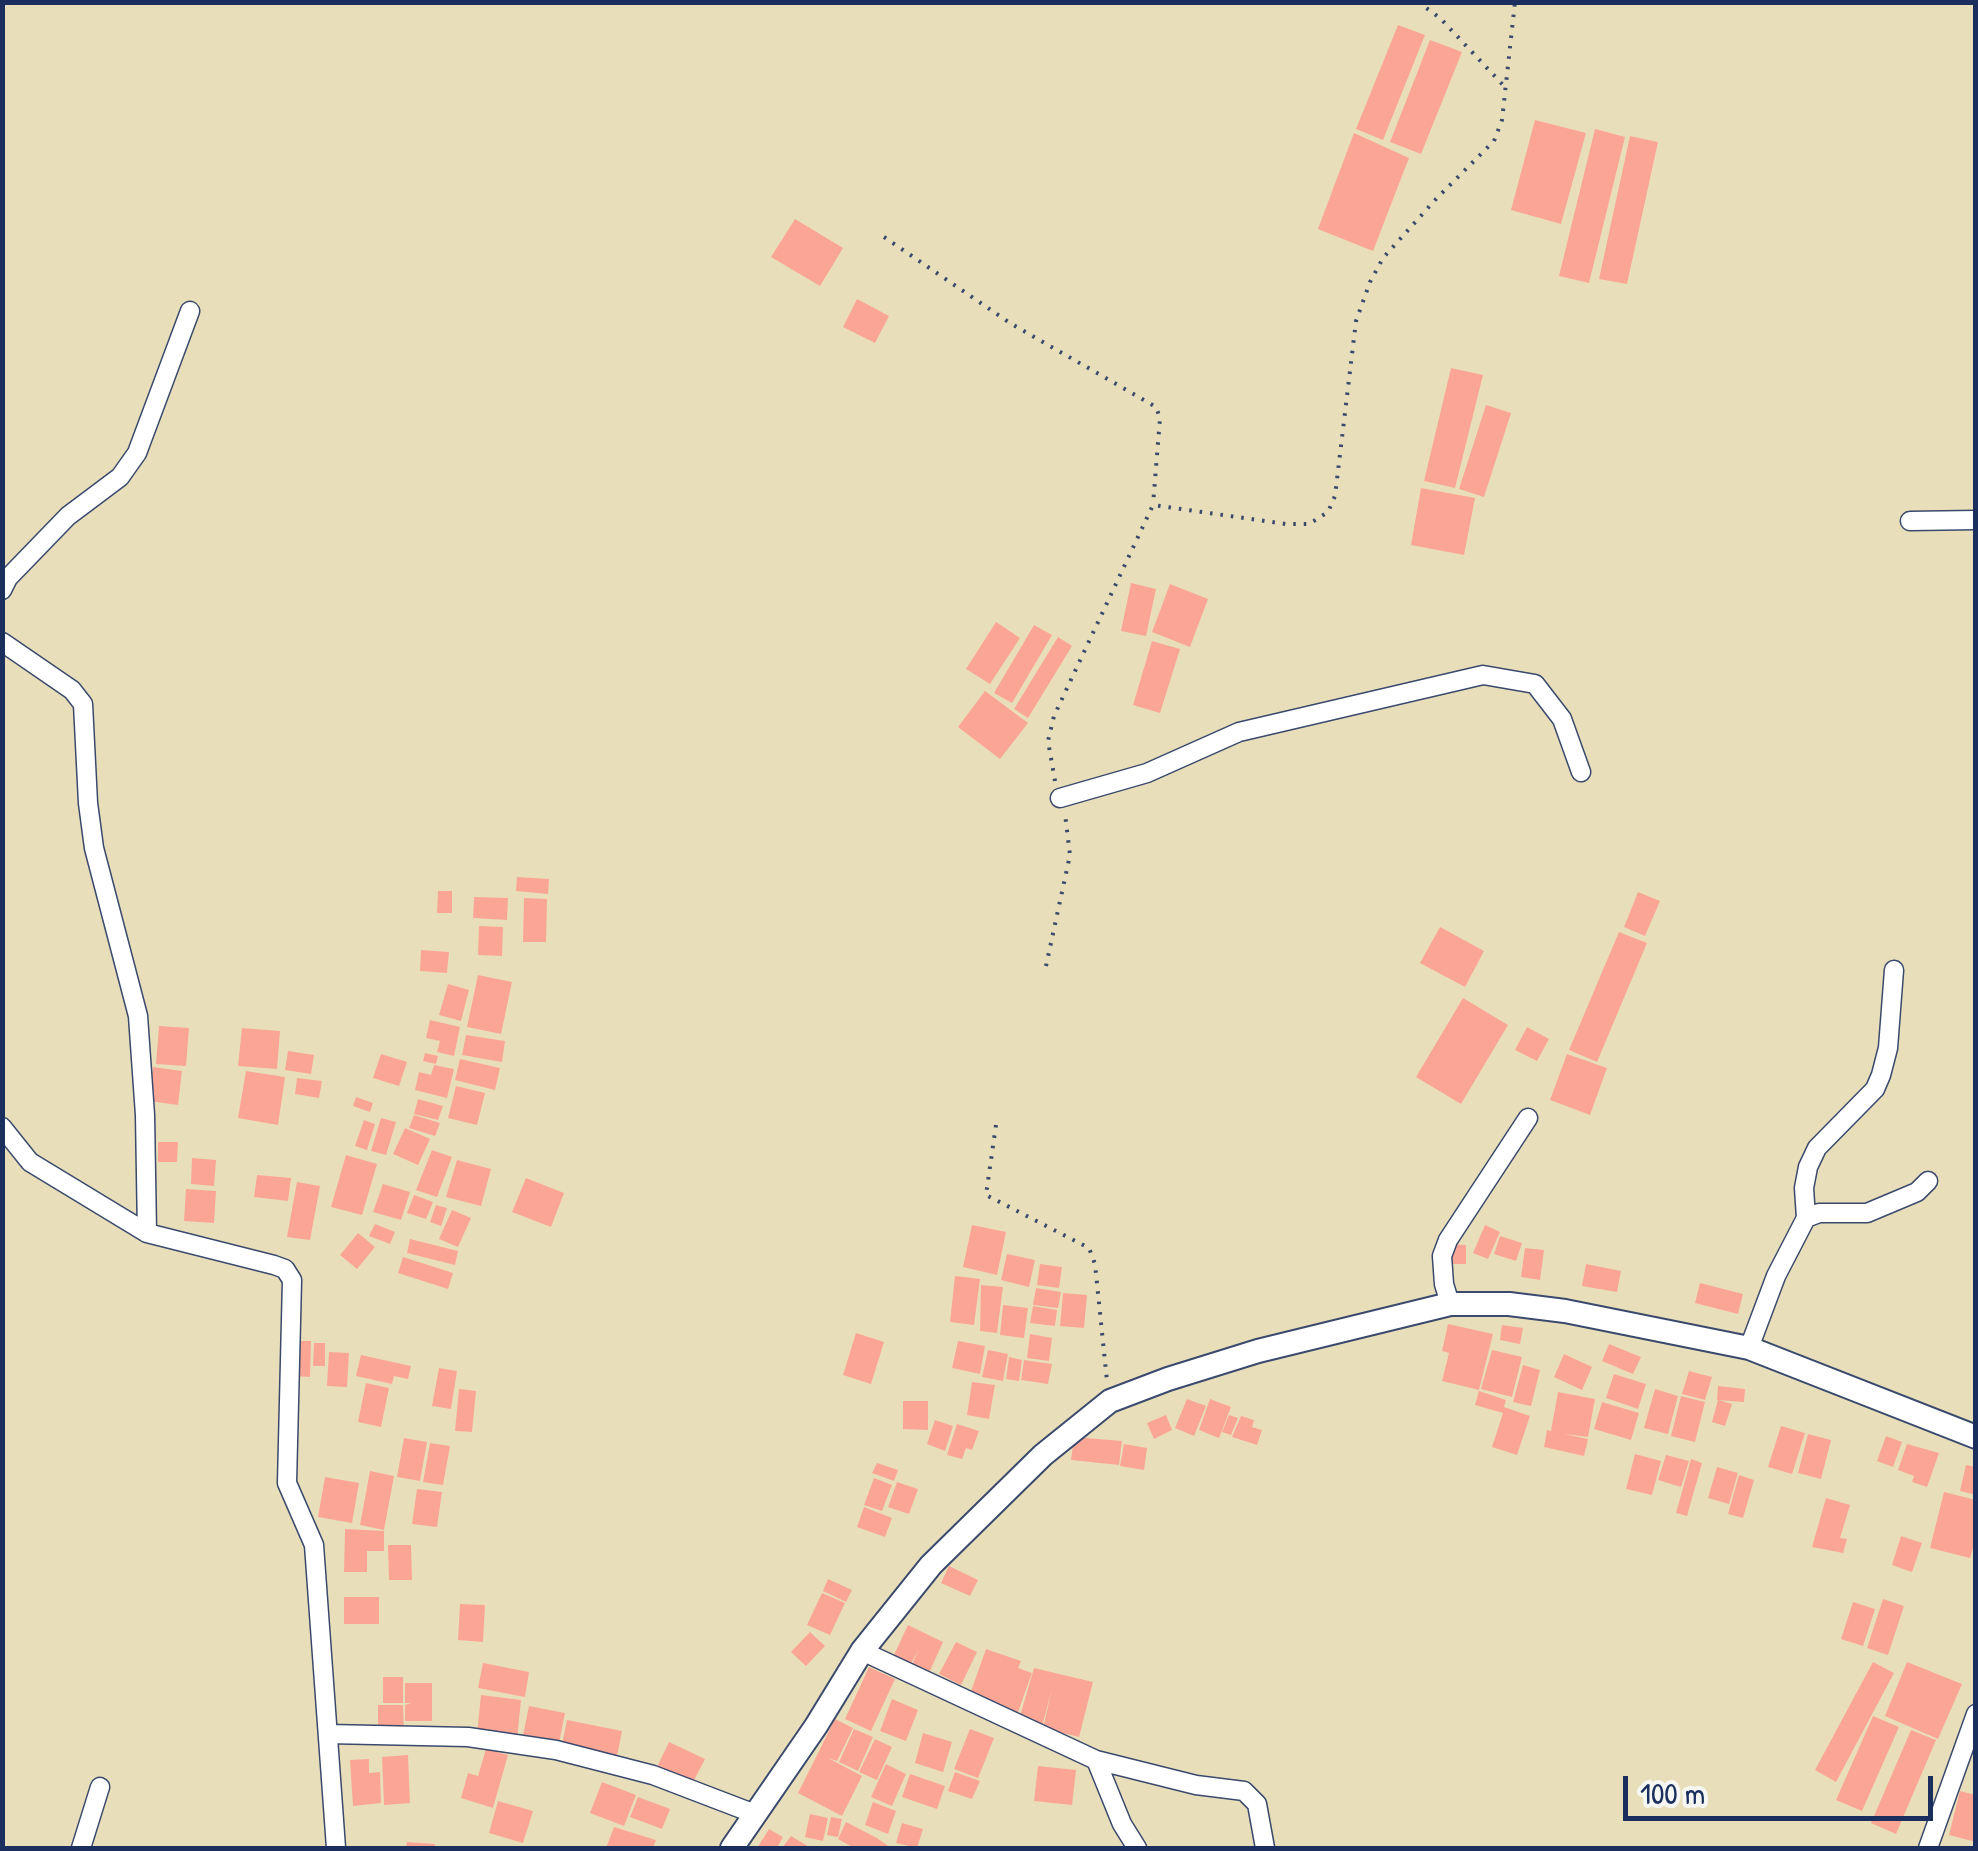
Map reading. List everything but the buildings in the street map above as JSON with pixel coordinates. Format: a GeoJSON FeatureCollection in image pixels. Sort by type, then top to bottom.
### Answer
{"type":"FeatureCollection","features":[{"type":"Feature","properties":{"kind":"street"},"geometry":{"type":"LineString","coordinates":[[2,590],[8,578],[68,516],[120,477],[137,453],[190,311]]}},
{"type":"Feature","properties":{"kind":"street"},"geometry":{"type":"LineString","coordinates":[[1910,521],[1976,520]]}},
{"type":"Feature","properties":{"kind":"street"},"geometry":{"type":"LineString","coordinates":[[2,642],[72,690],[83,704],[94,848],[138,1016],[147,1234]]}},
{"type":"Feature","properties":{"kind":"street"},"geometry":{"type":"LineString","coordinates":[[1060,798],[1147,773],[1239,732],[1484,675],[1535,684],[1562,718],[1581,772]]}},
{"type":"Feature","properties":{"kind":"street"},"geometry":{"type":"LineString","coordinates":[[1752,1337],[1776,1276],[1806,1218],[1804,1188],[1817,1148],[1874,1089],[1881,1074],[1888,1048],[1894,970]]}},
{"type":"Feature","properties":{"kind":"street"},"geometry":{"type":"LineString","coordinates":[[1447,1294],[1442,1256],[1454,1229],[1528,1118]]}},
{"type":"Feature","properties":{"kind":"street"},"geometry":{"type":"LineString","coordinates":[[2,1127],[30,1162],[147,1234],[274,1265],[285,1269],[292,1280],[288,1484],[314,1546],[336,1848]]}},
{"type":"Feature","properties":{"kind":"street"},"geometry":{"type":"LineString","coordinates":[[1806,1218],[1820,1213],[1867,1212],[1917,1192],[1928,1181]]}},
{"type":"Feature","properties":{"kind":"street"},"geometry":{"type":"LineString","coordinates":[[732,1848],[862,1651],[931,1565],[1043,1455],[1110,1401],[1258,1351],[1447,1294],[1752,1337],[1976,1437]]}},
{"type":"Feature","properties":{"kind":"street"},"geometry":{"type":"LineString","coordinates":[[862,1651],[1096,1760],[1196,1786],[1244,1791],[1258,1804],[1270,1847]]}},
{"type":"Feature","properties":{"kind":"street"},"geometry":{"type":"LineString","coordinates":[[1928,1848],[1976,1714]]}},
{"type":"Feature","properties":{"kind":"street"},"geometry":{"type":"LineString","coordinates":[[328,1734],[468,1737],[556,1750],[653,1776],[755,1814]]}},
{"type":"Feature","properties":{"kind":"street"},"geometry":{"type":"LineString","coordinates":[[1096,1760],[1122,1824],[1137,1848]]}},
{"type":"Feature","properties":{"kind":"street"},"geometry":{"type":"LineString","coordinates":[[81,1848],[100,1788]]}},
{"type":"Feature","properties":{"kind":"path"},"geometry":{"type":"LineString","coordinates":[[1418,2],[1440,18],[1504,86]]}},
{"type":"Feature","properties":{"kind":"path"},"geometry":{"type":"LineString","coordinates":[[1152,505],[1286,524],[1310,524],[1328,512],[1335,496],[1356,321],[1370,282],[1383,258],[1494,141],[1502,120],[1515,2]]}},
{"type":"Feature","properties":{"kind":"path"},"geometry":{"type":"LineString","coordinates":[[884,237],[1010,324],[1156,407],[1160,418],[1152,505],[1054,716],[1048,741],[1069,825],[1070,855],[1046,966]]}},
{"type":"Feature","properties":{"kind":"path"},"geometry":{"type":"LineString","coordinates":[[996,1125],[986,1196],[1088,1248],[1095,1264],[1110,1401]]}}]}
